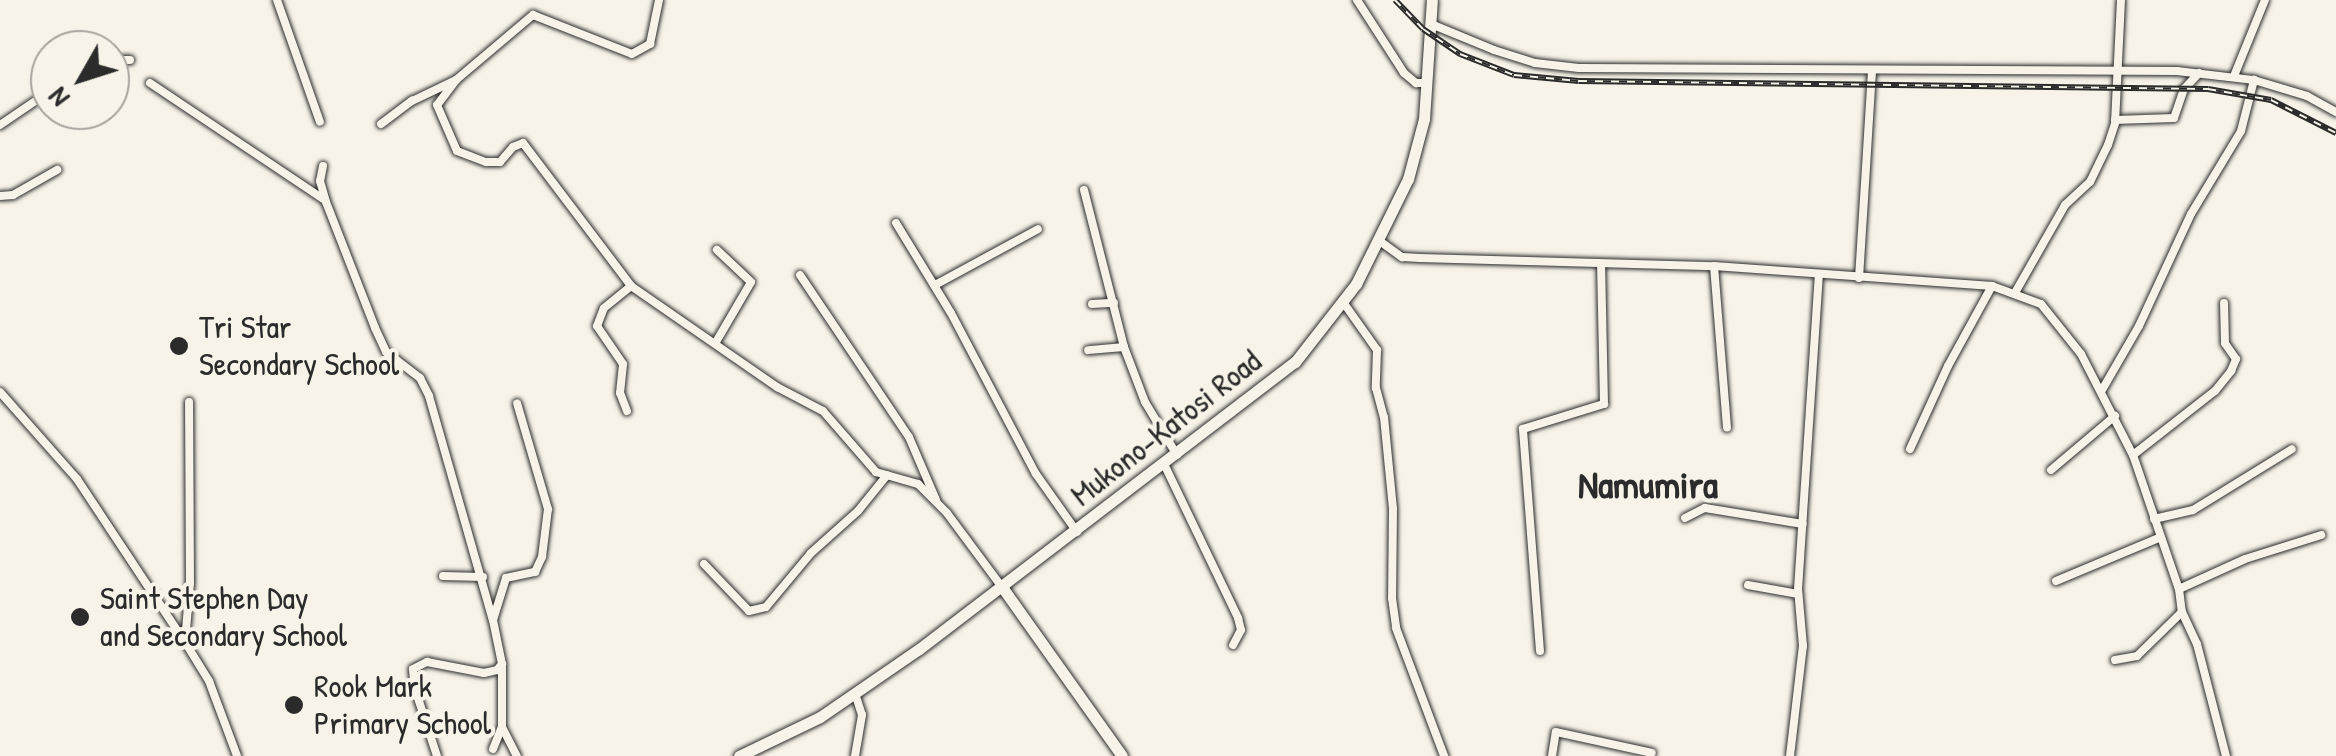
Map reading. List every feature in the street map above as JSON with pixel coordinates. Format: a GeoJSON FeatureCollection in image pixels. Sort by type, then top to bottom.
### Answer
{"type":"FeatureCollection","features":[{"type":"Feature","properties":{"kind":"main road","name":"Mukono-Katosi Road"},"geometry":{"type":"LineString","coordinates":[[739,756],[796,731],[855,693],[1077,532],[1295,362],[1343,302],[1381,242],[1408,179],[1427,83],[1432,0]]}},
{"type":"Feature","properties":{"kind":"main road"},"geometry":{"type":"LineString","coordinates":[[1002,587],[1122,756]]}},
{"type":"Feature","properties":{"kind":"street"},"geometry":{"type":"LineString","coordinates":[[277,0],[320,122]]}},
{"type":"Feature","properties":{"kind":"street"},"geometry":{"type":"LineString","coordinates":[[660,0],[650,44],[632,54],[532,16],[492,45],[437,105],[457,151],[486,162],[500,162],[512,147],[523,143],[631,286],[777,387],[822,411],[876,472],[918,484],[1002,587]]}},
{"type":"Feature","properties":{"kind":"street"},"geometry":{"type":"LineString","coordinates":[[1357,0],[1404,73],[1416,83],[1427,83]]}},
{"type":"Feature","properties":{"kind":"street"},"geometry":{"type":"LineString","coordinates":[[2016,292],[2066,205],[2093,176],[2115,120],[2122,0]]}},
{"type":"Feature","properties":{"kind":"street"},"geometry":{"type":"LineString","coordinates":[[2234,76],[2265,0]]}},
{"type":"Feature","properties":{"kind":"street"},"geometry":{"type":"LineString","coordinates":[[1432,24],[1494,50],[1579,68],[2200,73],[2254,80],[2307,96],[2336,112]]}},
{"type":"Feature","properties":{"kind":"street"},"geometry":{"type":"LineString","coordinates":[[1859,278],[1872,72]]}},
{"type":"Feature","properties":{"kind":"street"},"geometry":{"type":"LineString","coordinates":[[2115,120],[2174,118],[2184,89],[2200,73]]}},
{"type":"Feature","properties":{"kind":"street"},"geometry":{"type":"LineString","coordinates":[[380,124],[412,101],[456,80]]}},
{"type":"Feature","properties":{"kind":"street"},"geometry":{"type":"LineString","coordinates":[[2102,390],[2139,326],[2191,214],[2241,131],[2254,80]]}},
{"type":"Feature","properties":{"kind":"street"},"geometry":{"type":"LineString","coordinates":[[150,83],[326,202]]}},
{"type":"Feature","properties":{"kind":"street"},"geometry":{"type":"LineString","coordinates":[[0,125],[30,104]]}},
{"type":"Feature","properties":{"kind":"street"},"geometry":{"type":"LineString","coordinates":[[322,166],[320,181],[326,202],[386,352],[424,384],[483,577],[502,664],[502,727],[493,750]]}},
{"type":"Feature","properties":{"kind":"street"},"geometry":{"type":"LineString","coordinates":[[0,196],[24,190],[57,170]]}},
{"type":"Feature","properties":{"kind":"street"},"geometry":{"type":"LineString","coordinates":[[1084,190],[1124,347],[1145,402],[1178,456]]}},
{"type":"Feature","properties":{"kind":"street"},"geometry":{"type":"LineString","coordinates":[[896,223],[935,285],[1036,474],[1077,532]]}},
{"type":"Feature","properties":{"kind":"street"},"geometry":{"type":"LineString","coordinates":[[935,285],[1038,230]]}},
{"type":"Feature","properties":{"kind":"street"},"geometry":{"type":"LineString","coordinates":[[1381,242],[1402,256],[1420,258],[1714,266],[1992,286],[2041,304],[2054,317],[2102,390],[2132,456],[2180,590],[2182,612],[2197,644],[2226,756]]}},
{"type":"Feature","properties":{"kind":"street"},"geometry":{"type":"LineString","coordinates":[[716,342],[750,282],[718,250]]}},
{"type":"Feature","properties":{"kind":"street"},"geometry":{"type":"LineString","coordinates":[[1540,651],[1524,429],[1604,404],[1601,264]]}},
{"type":"Feature","properties":{"kind":"street"},"geometry":{"type":"LineString","coordinates":[[1714,266],[1727,428]]}},
{"type":"Feature","properties":{"kind":"street"},"geometry":{"type":"LineString","coordinates":[[800,275],[909,437],[938,504]]}},
{"type":"Feature","properties":{"kind":"street"},"geometry":{"type":"LineString","coordinates":[[1790,756],[1803,646],[1798,594],[1819,275]]}},
{"type":"Feature","properties":{"kind":"street"},"geometry":{"type":"LineString","coordinates":[[627,410],[620,393],[623,364],[597,326],[604,308],[631,286]]}},
{"type":"Feature","properties":{"kind":"street"},"geometry":{"type":"LineString","coordinates":[[1910,449],[1948,366],[1992,286]]}},
{"type":"Feature","properties":{"kind":"street"},"geometry":{"type":"LineString","coordinates":[[1343,302],[1377,350],[1376,388],[1386,431],[1394,509],[1392,598],[1396,628],[1444,756]]}},
{"type":"Feature","properties":{"kind":"street"},"geometry":{"type":"LineString","coordinates":[[1092,304],[1114,303]]}},
{"type":"Feature","properties":{"kind":"street"},"geometry":{"type":"LineString","coordinates":[[2132,456],[2214,390],[2231,371],[2236,359],[2226,344],[2224,304]]}},
{"type":"Feature","properties":{"kind":"street"},"geometry":{"type":"LineString","coordinates":[[1088,350],[1124,347]]}},
{"type":"Feature","properties":{"kind":"street"},"geometry":{"type":"LineString","coordinates":[[1,394],[77,478],[185,642],[209,681],[237,756]]}},
{"type":"Feature","properties":{"kind":"street"},"geometry":{"type":"LineString","coordinates":[[185,642],[190,583],[189,402]]}},
{"type":"Feature","properties":{"kind":"street"},"geometry":{"type":"LineString","coordinates":[[493,620],[506,578],[539,569],[548,518],[516,403]]}},
{"type":"Feature","properties":{"kind":"street"},"geometry":{"type":"LineString","coordinates":[[2051,470],[2115,416]]}},
{"type":"Feature","properties":{"kind":"street"},"geometry":{"type":"LineString","coordinates":[[2154,519],[2192,510],[2292,448]]}},
{"type":"Feature","properties":{"kind":"street"},"geometry":{"type":"LineString","coordinates":[[1164,466],[1238,618],[1241,630],[1233,645]]}},
{"type":"Feature","properties":{"kind":"street"},"geometry":{"type":"LineString","coordinates":[[704,564],[749,611],[766,608],[810,553],[858,511],[887,476]]}},
{"type":"Feature","properties":{"kind":"street"},"geometry":{"type":"LineString","coordinates":[[1685,518],[1705,508],[1803,524]]}},
{"type":"Feature","properties":{"kind":"street"},"geometry":{"type":"LineString","coordinates":[[2180,590],[2244,558],[2321,535]]}},
{"type":"Feature","properties":{"kind":"street"},"geometry":{"type":"LineString","coordinates":[[2056,581],[2159,538]]}},
{"type":"Feature","properties":{"kind":"street"},"geometry":{"type":"LineString","coordinates":[[443,576],[483,577]]}},
{"type":"Feature","properties":{"kind":"street"},"geometry":{"type":"LineString","coordinates":[[1748,585],[1798,594]]}},
{"type":"Feature","properties":{"kind":"street"},"geometry":{"type":"LineString","coordinates":[[2115,660],[2137,656],[2182,612]]}},
{"type":"Feature","properties":{"kind":"street"},"geometry":{"type":"LineString","coordinates":[[438,756],[415,689],[415,666],[427,662],[484,673],[502,664]]}},
{"type":"Feature","properties":{"kind":"street"},"geometry":{"type":"LineString","coordinates":[[855,693],[862,716],[855,756]]}},
{"type":"Feature","properties":{"kind":"street"},"geometry":{"type":"LineString","coordinates":[[502,727],[517,756]]}},
{"type":"Feature","properties":{"kind":"street"},"geometry":{"type":"LineString","coordinates":[[1552,756],[1556,732],[1652,753]]}},
{"type":"Feature","properties":{"kind":"railway"},"geometry":{"type":"LineString","coordinates":[[1395,0],[1423,29],[1460,54],[1514,75],[1579,81],[2208,89],[2271,100],[2336,133]]}},
{"type":"Feature","properties":{"kind":"place","name":"Tri Star Secondary School"},"geometry":{"type":"Point","coordinates":[179,346]}},
{"type":"Feature","properties":{"kind":"place","name":"Saint Stephen Day and Secondary School"},"geometry":{"type":"Point","coordinates":[80,617]}},
{"type":"Feature","properties":{"kind":"place","name":"Rook Mark Primary School"},"geometry":{"type":"Point","coordinates":[294,705]}},
{"type":"Feature","properties":{"kind":"district","name":"Namumira"},"geometry":{"type":"Point","coordinates":[1648,485]}}]}
